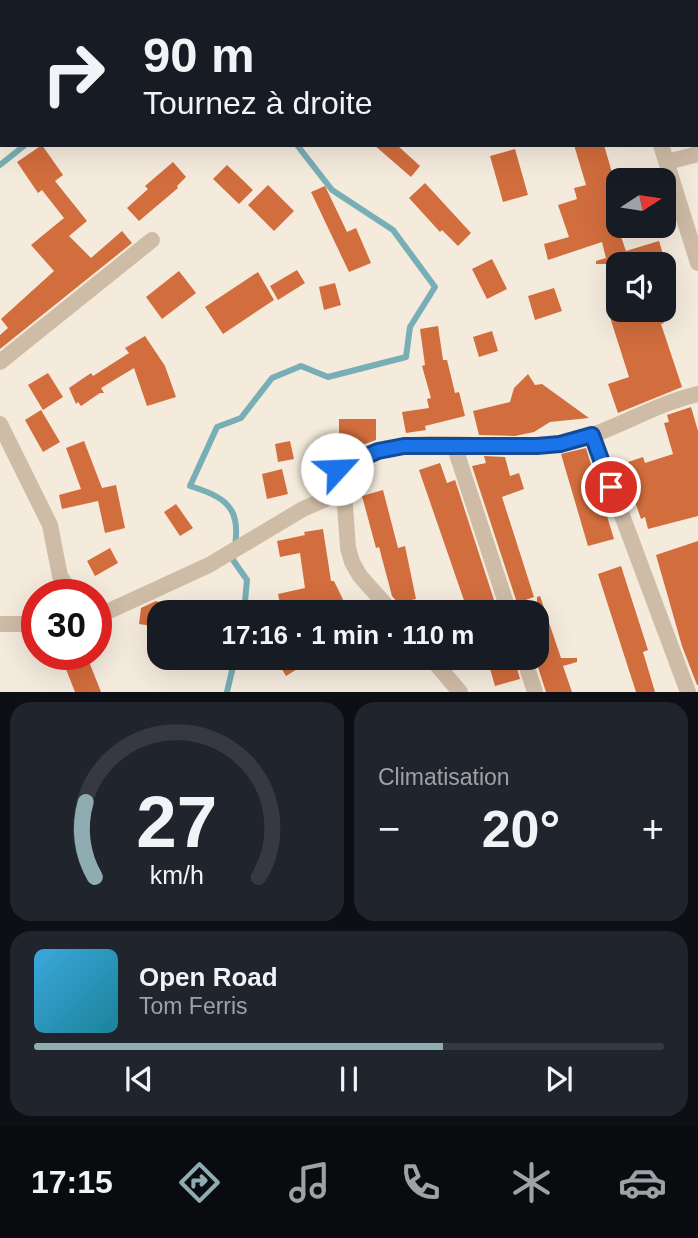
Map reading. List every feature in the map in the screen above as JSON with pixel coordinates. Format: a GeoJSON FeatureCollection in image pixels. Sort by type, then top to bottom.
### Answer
{"type":"FeatureCollection","features":[{"type":"Feature","properties":{"kind":"street"},"geometry":{"type":"LineString","coordinates":[[662,147],[698,262]]}},
{"type":"Feature","properties":{"kind":"street"},"geometry":{"type":"LineString","coordinates":[[667,162],[695,156]]}},
{"type":"Feature","properties":{"kind":"street"},"geometry":{"type":"LineString","coordinates":[[0,362],[152,240]]}},
{"type":"Feature","properties":{"kind":"street"},"geometry":{"type":"LineString","coordinates":[[381,600],[360,576],[352,562],[348,548],[344,491],[337,469],[378,451],[404,446],[560,444],[592,435],[673,399],[698,394]]}},
{"type":"Feature","properties":{"kind":"street"},"geometry":{"type":"LineString","coordinates":[[0,425],[50,525],[62,579]]}},
{"type":"Feature","properties":{"kind":"street"},"geometry":{"type":"LineString","coordinates":[[592,435],[688,692]]}},
{"type":"Feature","properties":{"kind":"street"},"geometry":{"type":"LineString","coordinates":[[454,445],[505,600]]}},
{"type":"Feature","properties":{"kind":"street"},"geometry":{"type":"LineString","coordinates":[[112,611],[237,549],[303,509],[344,491]]}},
{"type":"Feature","properties":{"kind":"street"},"geometry":{"type":"LineString","coordinates":[[0,624],[21,624]]}},
{"type":"Feature","properties":{"kind":"street"},"geometry":{"type":"LineString","coordinates":[[441,670],[460,692]]}},
{"type":"Feature","properties":{"kind":"street"},"geometry":{"type":"LineString","coordinates":[[528,670],[535,692]]}},
{"type":"Feature","properties":{"kind":"building"},"geometry":{"type":"Polygon","coordinates":[[[39,147],[43,147],[63,175],[55,181],[87,221],[69,236],[91,258],[122,231],[132,243],[0,349],[0,335],[8,328],[1,319],[54,271],[31,245],[64,218],[42,190],[38,193],[17,162],[39,147]]]}},
{"type":"Feature","properties":{"kind":"building"},"geometry":{"type":"Polygon","coordinates":[[[376,147],[399,147],[420,166],[411,177],[376,147]]]}},
{"type":"Feature","properties":{"kind":"building"},"geometry":{"type":"Polygon","coordinates":[[[575,147],[605,147],[611,168],[606,168],[606,238],[621,238],[626,251],[659,241],[662,252],[606,252],[606,258],[602,242],[548,260],[544,244],[569,237],[558,205],[577,199],[574,188],[586,185],[575,147]]]}},
{"type":"Feature","properties":{"kind":"building"},"geometry":{"type":"Polygon","coordinates":[[[515,149],[528,195],[503,202],[490,156],[515,149]]]}},
{"type":"Feature","properties":{"kind":"building"},"geometry":{"type":"Polygon","coordinates":[[[173,162],[186,177],[178,188],[139,221],[127,208],[148,189],[145,186],[173,162]]]}},
{"type":"Feature","properties":{"kind":"building"},"geometry":{"type":"Polygon","coordinates":[[[227,165],[253,190],[239,204],[213,179],[227,165]]]}},
{"type":"Feature","properties":{"kind":"building"},"geometry":{"type":"Polygon","coordinates":[[[425,183],[471,233],[458,246],[442,230],[440,232],[409,198],[425,183]]]}},
{"type":"Feature","properties":{"kind":"building"},"geometry":{"type":"Polygon","coordinates":[[[268,185],[294,211],[274,231],[248,205],[268,185]]]}},
{"type":"Feature","properties":{"kind":"building"},"geometry":{"type":"Polygon","coordinates":[[[325,186],[347,232],[356,228],[371,263],[349,272],[311,192],[325,186]]]}},
{"type":"Feature","properties":{"kind":"building"},"geometry":{"type":"Polygon","coordinates":[[[606,258],[606,264],[596,264],[596,261],[606,258]]]}},
{"type":"Feature","properties":{"kind":"building"},"geometry":{"type":"Polygon","coordinates":[[[492,259],[507,289],[487,299],[472,269],[492,259]]]}},
{"type":"Feature","properties":{"kind":"building"},"geometry":{"type":"Polygon","coordinates":[[[297,270],[305,283],[278,300],[270,286],[297,270]]]}},
{"type":"Feature","properties":{"kind":"building"},"geometry":{"type":"Polygon","coordinates":[[[179,271],[196,293],[162,319],[146,297],[179,271]]]}},
{"type":"Feature","properties":{"kind":"building"},"geometry":{"type":"Polygon","coordinates":[[[258,272],[274,300],[223,334],[205,307],[258,272]]]}},
{"type":"Feature","properties":{"kind":"building"},"geometry":{"type":"Polygon","coordinates":[[[335,283],[341,305],[324,310],[319,287],[335,283]]]}},
{"type":"Feature","properties":{"kind":"building"},"geometry":{"type":"Polygon","coordinates":[[[554,288],[562,311],[535,320],[528,296],[554,288]]]}},
{"type":"Feature","properties":{"kind":"building"},"geometry":{"type":"Polygon","coordinates":[[[612,322],[664,322],[661,324],[682,387],[618,413],[608,384],[629,377],[612,322]]]}},
{"type":"Feature","properties":{"kind":"building"},"geometry":{"type":"Polygon","coordinates":[[[438,326],[443,360],[447,360],[455,393],[459,392],[465,416],[425,426],[426,430],[406,433],[402,412],[429,408],[427,399],[431,398],[422,366],[425,365],[420,329],[438,326]]]}},
{"type":"Feature","properties":{"kind":"building"},"geometry":{"type":"Polygon","coordinates":[[[492,331],[498,351],[479,357],[473,337],[492,331]]]}},
{"type":"Feature","properties":{"kind":"building"},"geometry":{"type":"Polygon","coordinates":[[[145,336],[165,366],[176,397],[147,406],[134,368],[101,388],[104,393],[81,406],[78,402],[76,404],[69,388],[129,353],[125,348],[145,336]]]}},
{"type":"Feature","properties":{"kind":"building"},"geometry":{"type":"Polygon","coordinates":[[[48,373],[63,397],[43,410],[28,385],[48,373]]]}},
{"type":"Feature","properties":{"kind":"building"},"geometry":{"type":"Polygon","coordinates":[[[528,374],[535,385],[542,384],[589,418],[550,422],[534,432],[515,436],[479,435],[473,411],[510,402],[514,388],[528,374]]]}},
{"type":"Feature","properties":{"kind":"building"},"geometry":{"type":"Polygon","coordinates":[[[691,407],[698,431],[698,516],[648,529],[645,517],[641,519],[622,464],[643,457],[645,463],[673,454],[664,423],[669,422],[667,415],[691,407]]]}},
{"type":"Feature","properties":{"kind":"building"},"geometry":{"type":"Polygon","coordinates":[[[41,410],[60,442],[43,452],[25,420],[41,410]]]}},
{"type":"Feature","properties":{"kind":"building"},"geometry":{"type":"Polygon","coordinates":[[[339,419],[376,419],[376,440],[365,444],[339,444],[339,419]]]}},
{"type":"Feature","properties":{"kind":"building"},"geometry":{"type":"Polygon","coordinates":[[[84,441],[102,488],[116,485],[125,528],[105,533],[98,501],[62,509],[59,495],[81,489],[66,448],[84,441]]]}},
{"type":"Feature","properties":{"kind":"building"},"geometry":{"type":"Polygon","coordinates":[[[290,441],[294,459],[278,462],[275,444],[290,441]]]}},
{"type":"Feature","properties":{"kind":"building"},"geometry":{"type":"Polygon","coordinates":[[[586,448],[614,539],[588,546],[561,454],[586,448]]]}},
{"type":"Feature","properties":{"kind":"building"},"geometry":{"type":"Polygon","coordinates":[[[484,456],[505,457],[510,476],[519,473],[524,489],[502,497],[534,597],[526,600],[516,600],[472,466],[486,463],[484,456]]]}},
{"type":"Feature","properties":{"kind":"building"},"geometry":{"type":"Polygon","coordinates":[[[440,463],[447,483],[455,480],[494,600],[464,600],[419,470],[440,463]]]}},
{"type":"Feature","properties":{"kind":"building"},"geometry":{"type":"Polygon","coordinates":[[[282,469],[288,494],[267,499],[262,474],[282,469]]]}},
{"type":"Feature","properties":{"kind":"building"},"geometry":{"type":"Polygon","coordinates":[[[383,490],[398,548],[405,546],[416,599],[395,600],[392,596],[362,496],[383,490]]]}},
{"type":"Feature","properties":{"kind":"building"},"geometry":{"type":"Polygon","coordinates":[[[176,504],[193,528],[180,536],[164,512],[176,504]]]}},
{"type":"Feature","properties":{"kind":"building"},"geometry":{"type":"Polygon","coordinates":[[[323,529],[331,581],[334,581],[343,600],[279,600],[278,594],[305,588],[300,553],[280,557],[277,541],[305,535],[304,532],[323,529]]]}},
{"type":"Feature","properties":{"kind":"building"},"geometry":{"type":"Polygon","coordinates":[[[698,541],[697,685],[682,646],[656,555],[698,541]]]}},
{"type":"Feature","properties":{"kind":"building"},"geometry":{"type":"Polygon","coordinates":[[[110,548],[118,563],[95,576],[87,561],[110,548]]]}},
{"type":"Feature","properties":{"kind":"building"},"geometry":{"type":"Polygon","coordinates":[[[621,566],[648,650],[643,652],[655,692],[636,692],[598,574],[621,566]]]}},
{"type":"Feature","properties":{"kind":"building"},"geometry":{"type":"Polygon","coordinates":[[[147,605],[147,625],[139,624],[141,608],[147,605]]]}},
{"type":"Feature","properties":{"kind":"building"},"geometry":{"type":"Polygon","coordinates":[[[549,623],[561,658],[577,658],[577,662],[563,666],[572,692],[546,692],[539,670],[549,670],[549,623]]]}},
{"type":"Feature","properties":{"kind":"building"},"geometry":{"type":"Polygon","coordinates":[[[66,670],[92,670],[101,692],[75,692],[66,670]]]}},
{"type":"Feature","properties":{"kind":"building"},"geometry":{"type":"Polygon","coordinates":[[[282,670],[296,670],[286,676],[282,670]]]}},
{"type":"Feature","properties":{"kind":"building"},"geometry":{"type":"Polygon","coordinates":[[[490,670],[517,670],[520,679],[495,686],[490,670]]]}},
{"type":"Feature","properties":{"kind":"waterway"},"geometry":{"type":"LineString","coordinates":[[0,165],[22,147]]}},
{"type":"Feature","properties":{"kind":"waterway"},"geometry":{"type":"LineString","coordinates":[[245,600],[247,580],[233,560],[236,531],[232,511],[217,497],[190,486],[217,427],[241,418],[272,378],[301,366],[328,377],[406,357],[410,327],[435,287],[393,230],[332,190],[299,147]]}},
{"type":"Feature","properties":{"kind":"waterway"},"geometry":{"type":"LineString","coordinates":[[227,692],[232,670]]}},
{"type":"Feature","properties":{"kind":"route"},"geometry":{"type":"LineString","coordinates":[[337,469],[378,451],[404,446],[537,446],[560,444],[592,435],[611,487]]}}]}
